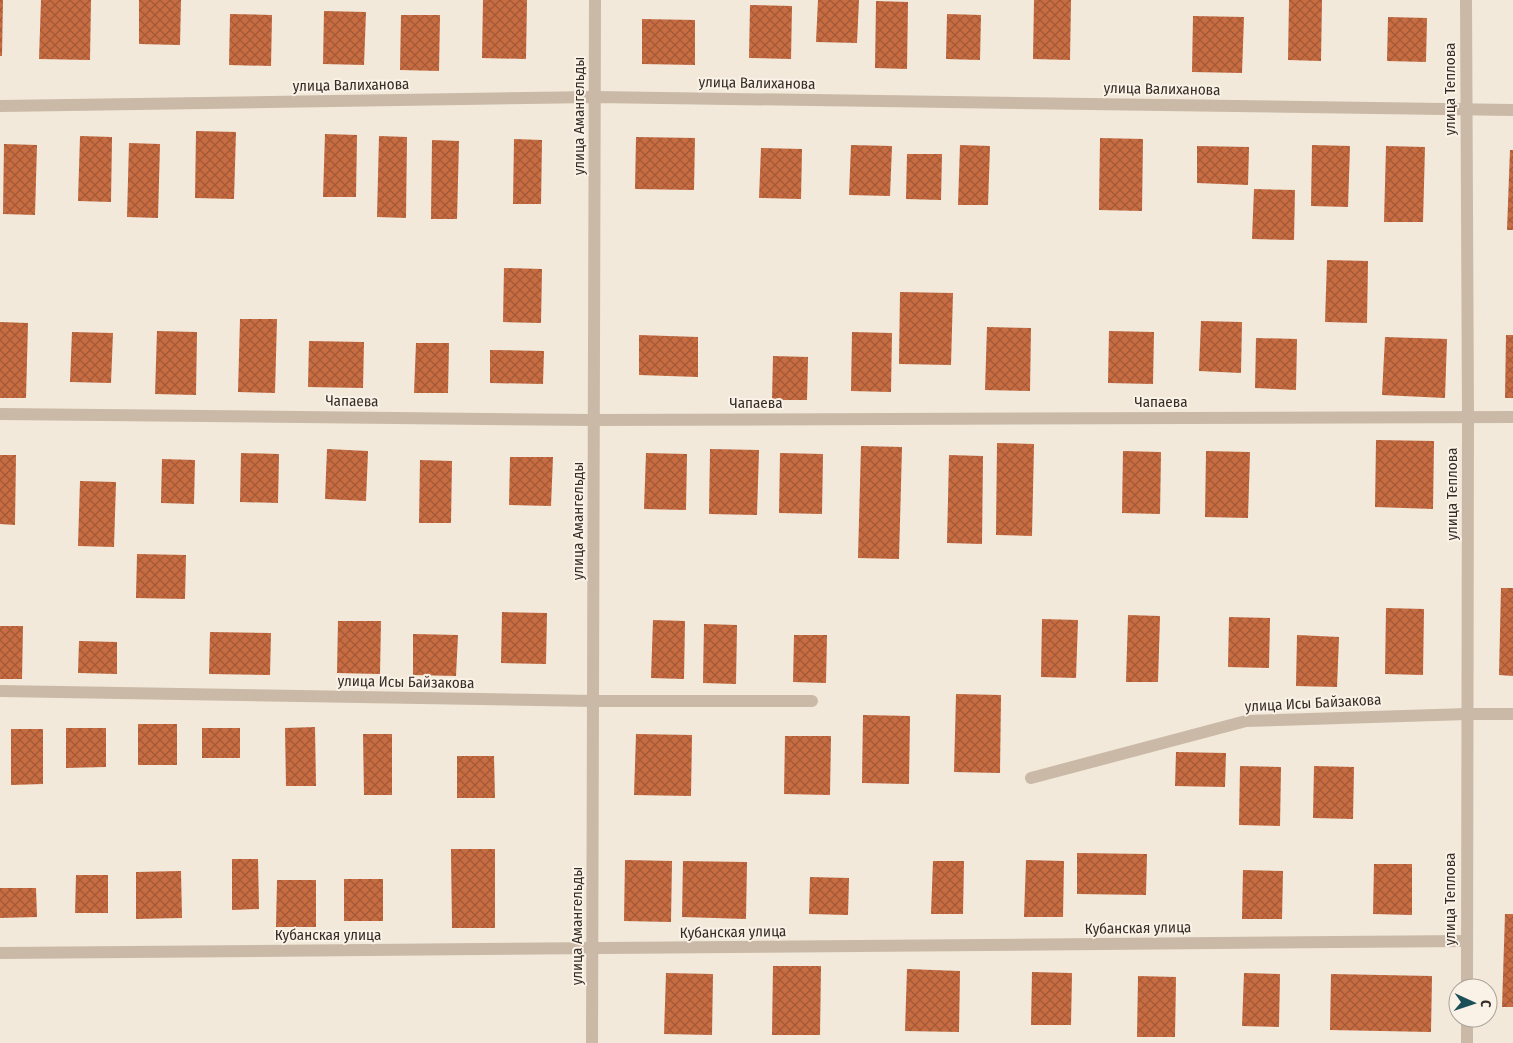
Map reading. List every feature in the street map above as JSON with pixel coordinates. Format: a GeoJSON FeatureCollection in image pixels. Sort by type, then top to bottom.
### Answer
{"type":"FeatureCollection","features":[{"type":"Feature","properties":{"kind":"street","name":"улица Амангельды"},"geometry":{"type":"LineString","coordinates":[[592,1043],[595,0]]}},
{"type":"Feature","properties":{"kind":"street","name":"улица Теплова"},"geometry":{"type":"LineString","coordinates":[[1466,0],[1468,417],[1467,978]]}},
{"type":"Feature","properties":{"kind":"street","name":"улица Валиханова"},"geometry":{"type":"LineString","coordinates":[[0,106],[595,97],[1513,110]]}},
{"type":"Feature","properties":{"kind":"street","name":"Чапаева"},"geometry":{"type":"LineString","coordinates":[[0,414],[594,420],[1513,417]]}},
{"type":"Feature","properties":{"kind":"street","name":"улица Исы Байзакова"},"geometry":{"type":"LineString","coordinates":[[0,691],[594,701],[812,702]]}},
{"type":"Feature","properties":{"kind":"street","name":"улица Исы Байзакова"},"geometry":{"type":"LineString","coordinates":[[1031,778],[1246,721],[1513,714]]}},
{"type":"Feature","properties":{"kind":"street","name":"Кубанская улица"},"geometry":{"type":"LineString","coordinates":[[0,953],[1467,942]]}},
{"type":"Feature","properties":{"kind":"street"},"geometry":{"type":"LineString","coordinates":[[1467,1028],[1467,1043]]}},
{"type":"Feature","properties":{"kind":"building"},"geometry":{"type":"Polygon","coordinates":[[[0,0],[3,0],[2,56],[0,56],[0,0]]]}},
{"type":"Feature","properties":{"kind":"building"},"geometry":{"type":"Polygon","coordinates":[[[41,0],[91,0],[90,60],[39,59],[41,0]]]}},
{"type":"Feature","properties":{"kind":"building"},"geometry":{"type":"Polygon","coordinates":[[[139,0],[181,0],[180,45],[139,44],[139,0]]]}},
{"type":"Feature","properties":{"kind":"building"},"geometry":{"type":"Polygon","coordinates":[[[483,0],[527,0],[526,59],[482,58],[483,0]]]}},
{"type":"Feature","properties":{"kind":"building"},"geometry":{"type":"Polygon","coordinates":[[[818,0],[859,0],[857,43],[816,42],[818,0]]]}},
{"type":"Feature","properties":{"kind":"building"},"geometry":{"type":"Polygon","coordinates":[[[1034,0],[1071,0],[1070,60],[1033,59],[1034,0]]]}},
{"type":"Feature","properties":{"kind":"building"},"geometry":{"type":"Polygon","coordinates":[[[1289,0],[1322,0],[1321,61],[1288,60],[1289,0]]]}},
{"type":"Feature","properties":{"kind":"building"},"geometry":{"type":"Polygon","coordinates":[[[876,1],[908,2],[907,69],[875,68],[876,1]]]}},
{"type":"Feature","properties":{"kind":"building"},"geometry":{"type":"Polygon","coordinates":[[[750,5],[792,6],[791,59],[749,58],[750,5]]]}},
{"type":"Feature","properties":{"kind":"building"},"geometry":{"type":"Polygon","coordinates":[[[324,11],[366,12],[364,65],[323,64],[324,11]]]}},
{"type":"Feature","properties":{"kind":"building"},"geometry":{"type":"Polygon","coordinates":[[[230,14],[272,15],[271,66],[229,65],[230,14]]]}},
{"type":"Feature","properties":{"kind":"building"},"geometry":{"type":"Polygon","coordinates":[[[947,14],[981,15],[980,60],[946,59],[947,14]]]}},
{"type":"Feature","properties":{"kind":"building"},"geometry":{"type":"Polygon","coordinates":[[[401,15],[440,15],[439,71],[400,70],[401,15]]]}},
{"type":"Feature","properties":{"kind":"building"},"geometry":{"type":"Polygon","coordinates":[[[1193,16],[1244,17],[1242,73],[1192,72],[1193,16]]]}},
{"type":"Feature","properties":{"kind":"building"},"geometry":{"type":"Polygon","coordinates":[[[1388,17],[1427,18],[1426,62],[1387,61],[1388,17]]]}},
{"type":"Feature","properties":{"kind":"building"},"geometry":{"type":"Polygon","coordinates":[[[642,19],[695,20],[695,65],[642,64],[642,19]]]}},
{"type":"Feature","properties":{"kind":"building"},"geometry":{"type":"Polygon","coordinates":[[[196,131],[236,132],[234,199],[195,198],[196,131]]]}},
{"type":"Feature","properties":{"kind":"building"},"geometry":{"type":"Polygon","coordinates":[[[325,134],[357,135],[356,197],[323,197],[325,134]]]}},
{"type":"Feature","properties":{"kind":"building"},"geometry":{"type":"Polygon","coordinates":[[[80,136],[112,137],[111,202],[78,201],[80,136]]]}},
{"type":"Feature","properties":{"kind":"building"},"geometry":{"type":"Polygon","coordinates":[[[379,136],[407,137],[406,218],[377,217],[379,136]]]}},
{"type":"Feature","properties":{"kind":"building"},"geometry":{"type":"Polygon","coordinates":[[[636,137],[695,138],[694,190],[635,189],[636,137]]]}},
{"type":"Feature","properties":{"kind":"building"},"geometry":{"type":"Polygon","coordinates":[[[1100,138],[1143,139],[1142,211],[1099,210],[1100,138]]]}},
{"type":"Feature","properties":{"kind":"building"},"geometry":{"type":"Polygon","coordinates":[[[514,139],[542,140],[541,204],[513,204],[514,139]]]}},
{"type":"Feature","properties":{"kind":"building"},"geometry":{"type":"Polygon","coordinates":[[[432,140],[459,141],[457,219],[431,219],[432,140]]]}},
{"type":"Feature","properties":{"kind":"building"},"geometry":{"type":"Polygon","coordinates":[[[129,143],[160,144],[158,218],[127,217],[129,143]]]}},
{"type":"Feature","properties":{"kind":"building"},"geometry":{"type":"Polygon","coordinates":[[[4,144],[37,145],[35,215],[3,214],[4,144]]]}},
{"type":"Feature","properties":{"kind":"building"},"geometry":{"type":"Polygon","coordinates":[[[851,145],[892,146],[890,196],[849,195],[851,145]]]}},
{"type":"Feature","properties":{"kind":"building"},"geometry":{"type":"Polygon","coordinates":[[[960,145],[990,146],[988,205],[958,205],[960,145]]]}},
{"type":"Feature","properties":{"kind":"building"},"geometry":{"type":"Polygon","coordinates":[[[1312,145],[1350,146],[1348,207],[1311,206],[1312,145]]]}},
{"type":"Feature","properties":{"kind":"building"},"geometry":{"type":"Polygon","coordinates":[[[1197,146],[1249,147],[1248,185],[1197,183],[1197,146]]]}},
{"type":"Feature","properties":{"kind":"building"},"geometry":{"type":"Polygon","coordinates":[[[1386,146],[1425,147],[1423,222],[1384,222],[1386,146]]]}},
{"type":"Feature","properties":{"kind":"building"},"geometry":{"type":"Polygon","coordinates":[[[761,148],[802,149],[801,199],[759,198],[761,148]]]}},
{"type":"Feature","properties":{"kind":"building"},"geometry":{"type":"Polygon","coordinates":[[[1510,150],[1513,150],[1513,230],[1507,230],[1510,150]]]}},
{"type":"Feature","properties":{"kind":"building"},"geometry":{"type":"Polygon","coordinates":[[[907,154],[942,154],[941,200],[906,199],[907,154]]]}},
{"type":"Feature","properties":{"kind":"building"},"geometry":{"type":"Polygon","coordinates":[[[1254,189],[1295,190],[1294,240],[1252,239],[1254,189]]]}},
{"type":"Feature","properties":{"kind":"building"},"geometry":{"type":"Polygon","coordinates":[[[1327,260],[1368,261],[1367,323],[1325,322],[1327,260]]]}},
{"type":"Feature","properties":{"kind":"building"},"geometry":{"type":"Polygon","coordinates":[[[504,268],[542,269],[541,323],[503,322],[504,268]]]}},
{"type":"Feature","properties":{"kind":"building"},"geometry":{"type":"Polygon","coordinates":[[[900,292],[953,293],[951,365],[899,364],[900,292]]]}},
{"type":"Feature","properties":{"kind":"building"},"geometry":{"type":"Polygon","coordinates":[[[240,319],[277,319],[275,393],[238,392],[240,319]]]}},
{"type":"Feature","properties":{"kind":"building"},"geometry":{"type":"Polygon","coordinates":[[[1201,321],[1242,322],[1241,373],[1199,371],[1201,321]]]}},
{"type":"Feature","properties":{"kind":"building"},"geometry":{"type":"Polygon","coordinates":[[[0,322],[28,323],[26,398],[0,398],[0,322]]]}},
{"type":"Feature","properties":{"kind":"building"},"geometry":{"type":"Polygon","coordinates":[[[987,327],[1031,328],[1030,391],[985,390],[987,327]]]}},
{"type":"Feature","properties":{"kind":"building"},"geometry":{"type":"Polygon","coordinates":[[[157,331],[197,332],[196,395],[155,394],[157,331]]]}},
{"type":"Feature","properties":{"kind":"building"},"geometry":{"type":"Polygon","coordinates":[[[1109,331],[1154,332],[1153,384],[1108,383],[1109,331]]]}},
{"type":"Feature","properties":{"kind":"building"},"geometry":{"type":"Polygon","coordinates":[[[72,332],[113,333],[111,383],[70,382],[72,332]]]}},
{"type":"Feature","properties":{"kind":"building"},"geometry":{"type":"Polygon","coordinates":[[[852,332],[892,333],[891,392],[851,391],[852,332]]]}},
{"type":"Feature","properties":{"kind":"building"},"geometry":{"type":"Polygon","coordinates":[[[639,335],[698,337],[698,377],[639,375],[639,335]]]}},
{"type":"Feature","properties":{"kind":"building"},"geometry":{"type":"Polygon","coordinates":[[[1506,335],[1513,335],[1513,398],[1505,398],[1506,335]]]}},
{"type":"Feature","properties":{"kind":"building"},"geometry":{"type":"Polygon","coordinates":[[[1385,337],[1447,339],[1445,398],[1382,395],[1385,337]]]}},
{"type":"Feature","properties":{"kind":"building"},"geometry":{"type":"Polygon","coordinates":[[[1256,338],[1297,339],[1296,390],[1255,388],[1256,338]]]}},
{"type":"Feature","properties":{"kind":"building"},"geometry":{"type":"Polygon","coordinates":[[[309,341],[364,342],[363,388],[308,387],[309,341]]]}},
{"type":"Feature","properties":{"kind":"building"},"geometry":{"type":"Polygon","coordinates":[[[416,343],[449,343],[448,393],[414,393],[416,343]]]}},
{"type":"Feature","properties":{"kind":"building"},"geometry":{"type":"Polygon","coordinates":[[[490,350],[544,351],[543,384],[490,383],[490,350]]]}},
{"type":"Feature","properties":{"kind":"building"},"geometry":{"type":"Polygon","coordinates":[[[773,356],[808,357],[807,400],[772,400],[773,356]]]}},
{"type":"Feature","properties":{"kind":"building"},"geometry":{"type":"Polygon","coordinates":[[[1376,440],[1434,441],[1433,509],[1375,507],[1376,440]]]}},
{"type":"Feature","properties":{"kind":"building"},"geometry":{"type":"Polygon","coordinates":[[[997,443],[1034,444],[1032,536],[996,535],[997,443]]]}},
{"type":"Feature","properties":{"kind":"building"},"geometry":{"type":"Polygon","coordinates":[[[861,446],[902,447],[899,559],[858,558],[861,446]]]}},
{"type":"Feature","properties":{"kind":"building"},"geometry":{"type":"Polygon","coordinates":[[[327,449],[368,451],[366,501],[325,499],[327,449]]]}},
{"type":"Feature","properties":{"kind":"building"},"geometry":{"type":"Polygon","coordinates":[[[710,449],[759,450],[757,515],[709,514],[710,449]]]}},
{"type":"Feature","properties":{"kind":"building"},"geometry":{"type":"Polygon","coordinates":[[[1123,451],[1161,452],[1160,514],[1122,513],[1123,451]]]}},
{"type":"Feature","properties":{"kind":"building"},"geometry":{"type":"Polygon","coordinates":[[[1206,451],[1250,452],[1248,518],[1205,517],[1206,451]]]}},
{"type":"Feature","properties":{"kind":"building"},"geometry":{"type":"Polygon","coordinates":[[[241,453],[279,454],[278,503],[240,502],[241,453]]]}},
{"type":"Feature","properties":{"kind":"building"},"geometry":{"type":"Polygon","coordinates":[[[646,453],[687,454],[686,510],[644,509],[646,453]]]}},
{"type":"Feature","properties":{"kind":"building"},"geometry":{"type":"Polygon","coordinates":[[[780,453],[823,454],[822,514],[779,513],[780,453]]]}},
{"type":"Feature","properties":{"kind":"building"},"geometry":{"type":"Polygon","coordinates":[[[0,455],[16,455],[15,525],[0,524],[0,455]]]}},
{"type":"Feature","properties":{"kind":"building"},"geometry":{"type":"Polygon","coordinates":[[[949,455],[983,456],[982,544],[947,543],[949,455]]]}},
{"type":"Feature","properties":{"kind":"building"},"geometry":{"type":"Polygon","coordinates":[[[510,457],[553,457],[551,506],[509,505],[510,457]]]}},
{"type":"Feature","properties":{"kind":"building"},"geometry":{"type":"Polygon","coordinates":[[[162,459],[195,460],[194,504],[161,503],[162,459]]]}},
{"type":"Feature","properties":{"kind":"building"},"geometry":{"type":"Polygon","coordinates":[[[420,460],[452,461],[451,523],[419,523],[420,460]]]}},
{"type":"Feature","properties":{"kind":"building"},"geometry":{"type":"Polygon","coordinates":[[[80,481],[116,482],[114,547],[78,546],[80,481]]]}},
{"type":"Feature","properties":{"kind":"building"},"geometry":{"type":"Polygon","coordinates":[[[137,554],[186,555],[185,599],[136,598],[137,554]]]}},
{"type":"Feature","properties":{"kind":"building"},"geometry":{"type":"Polygon","coordinates":[[[1501,588],[1513,588],[1513,676],[1499,675],[1501,588]]]}},
{"type":"Feature","properties":{"kind":"building"},"geometry":{"type":"Polygon","coordinates":[[[1386,608],[1424,609],[1423,675],[1385,674],[1386,608]]]}},
{"type":"Feature","properties":{"kind":"building"},"geometry":{"type":"Polygon","coordinates":[[[502,612],[547,613],[546,664],[501,663],[502,612]]]}},
{"type":"Feature","properties":{"kind":"building"},"geometry":{"type":"Polygon","coordinates":[[[1128,615],[1160,616],[1158,682],[1126,682],[1128,615]]]}},
{"type":"Feature","properties":{"kind":"building"},"geometry":{"type":"Polygon","coordinates":[[[1229,617],[1270,618],[1269,668],[1228,667],[1229,617]]]}},
{"type":"Feature","properties":{"kind":"building"},"geometry":{"type":"Polygon","coordinates":[[[1042,619],[1078,620],[1076,678],[1041,677],[1042,619]]]}},
{"type":"Feature","properties":{"kind":"building"},"geometry":{"type":"Polygon","coordinates":[[[653,620],[685,621],[684,679],[651,678],[653,620]]]}},
{"type":"Feature","properties":{"kind":"building"},"geometry":{"type":"Polygon","coordinates":[[[338,621],[381,621],[380,674],[337,673],[338,621]]]}},
{"type":"Feature","properties":{"kind":"building"},"geometry":{"type":"Polygon","coordinates":[[[704,624],[737,625],[736,684],[703,683],[704,624]]]}},
{"type":"Feature","properties":{"kind":"building"},"geometry":{"type":"Polygon","coordinates":[[[0,626],[23,626],[22,679],[0,679],[0,626]]]}},
{"type":"Feature","properties":{"kind":"building"},"geometry":{"type":"Polygon","coordinates":[[[210,632],[271,633],[270,675],[209,674],[210,632]]]}},
{"type":"Feature","properties":{"kind":"building"},"geometry":{"type":"Polygon","coordinates":[[[413,634],[458,635],[456,676],[413,675],[413,634]]]}},
{"type":"Feature","properties":{"kind":"building"},"geometry":{"type":"Polygon","coordinates":[[[794,635],[827,635],[826,683],[793,682],[794,635]]]}},
{"type":"Feature","properties":{"kind":"building"},"geometry":{"type":"Polygon","coordinates":[[[1297,635],[1339,637],[1337,687],[1296,686],[1297,635]]]}},
{"type":"Feature","properties":{"kind":"building"},"geometry":{"type":"Polygon","coordinates":[[[79,641],[117,642],[117,674],[78,673],[79,641]]]}},
{"type":"Feature","properties":{"kind":"building"},"geometry":{"type":"Polygon","coordinates":[[[956,694],[1001,695],[1000,773],[954,772],[956,694]]]}},
{"type":"Feature","properties":{"kind":"building"},"geometry":{"type":"Polygon","coordinates":[[[863,715],[910,716],[909,784],[862,783],[863,715]]]}},
{"type":"Feature","properties":{"kind":"building"},"geometry":{"type":"Polygon","coordinates":[[[138,724],[177,724],[177,765],[138,765],[138,724]]]}},
{"type":"Feature","properties":{"kind":"building"},"geometry":{"type":"Polygon","coordinates":[[[315,727],[316,786],[286,786],[285,728],[315,727]]]}},
{"type":"Feature","properties":{"kind":"building"},"geometry":{"type":"Polygon","coordinates":[[[66,728],[106,728],[106,767],[66,768],[66,728]]]}},
{"type":"Feature","properties":{"kind":"building"},"geometry":{"type":"Polygon","coordinates":[[[202,728],[240,728],[240,758],[202,758],[202,728]]]}},
{"type":"Feature","properties":{"kind":"building"},"geometry":{"type":"Polygon","coordinates":[[[11,729],[43,729],[43,784],[11,785],[11,729]]]}},
{"type":"Feature","properties":{"kind":"building"},"geometry":{"type":"Polygon","coordinates":[[[363,734],[392,734],[392,795],[364,795],[363,734]]]}},
{"type":"Feature","properties":{"kind":"building"},"geometry":{"type":"Polygon","coordinates":[[[636,734],[692,735],[691,796],[634,795],[636,734]]]}},
{"type":"Feature","properties":{"kind":"building"},"geometry":{"type":"Polygon","coordinates":[[[785,736],[831,736],[830,795],[784,794],[785,736]]]}},
{"type":"Feature","properties":{"kind":"building"},"geometry":{"type":"Polygon","coordinates":[[[1176,752],[1226,753],[1225,787],[1175,786],[1176,752]]]}},
{"type":"Feature","properties":{"kind":"building"},"geometry":{"type":"Polygon","coordinates":[[[457,756],[494,756],[495,798],[457,798],[457,756]]]}},
{"type":"Feature","properties":{"kind":"building"},"geometry":{"type":"Polygon","coordinates":[[[1240,766],[1281,767],[1280,826],[1239,825],[1240,766]]]}},
{"type":"Feature","properties":{"kind":"building"},"geometry":{"type":"Polygon","coordinates":[[[1314,766],[1354,767],[1353,819],[1313,818],[1314,766]]]}},
{"type":"Feature","properties":{"kind":"building"},"geometry":{"type":"Polygon","coordinates":[[[451,849],[495,849],[495,928],[452,928],[451,849]]]}},
{"type":"Feature","properties":{"kind":"building"},"geometry":{"type":"Polygon","coordinates":[[[1077,853],[1147,854],[1146,895],[1077,894],[1077,853]]]}},
{"type":"Feature","properties":{"kind":"building"},"geometry":{"type":"Polygon","coordinates":[[[232,859],[258,859],[259,909],[232,910],[232,859]]]}},
{"type":"Feature","properties":{"kind":"building"},"geometry":{"type":"Polygon","coordinates":[[[625,860],[672,861],[671,922],[624,921],[625,860]]]}},
{"type":"Feature","properties":{"kind":"building"},"geometry":{"type":"Polygon","coordinates":[[[1026,860],[1064,861],[1063,917],[1024,917],[1026,860]]]}},
{"type":"Feature","properties":{"kind":"building"},"geometry":{"type":"Polygon","coordinates":[[[683,861],[747,862],[746,919],[682,917],[683,861]]]}},
{"type":"Feature","properties":{"kind":"building"},"geometry":{"type":"Polygon","coordinates":[[[933,861],[964,861],[963,914],[931,914],[933,861]]]}},
{"type":"Feature","properties":{"kind":"building"},"geometry":{"type":"Polygon","coordinates":[[[1374,864],[1412,864],[1412,915],[1373,914],[1374,864]]]}},
{"type":"Feature","properties":{"kind":"building"},"geometry":{"type":"Polygon","coordinates":[[[1243,870],[1283,871],[1282,919],[1242,919],[1243,870]]]}},
{"type":"Feature","properties":{"kind":"building"},"geometry":{"type":"Polygon","coordinates":[[[181,871],[182,918],[136,919],[136,872],[181,871]]]}},
{"type":"Feature","properties":{"kind":"building"},"geometry":{"type":"Polygon","coordinates":[[[76,875],[108,875],[108,913],[75,913],[76,875]]]}},
{"type":"Feature","properties":{"kind":"building"},"geometry":{"type":"Polygon","coordinates":[[[810,877],[849,878],[848,915],[809,914],[810,877]]]}},
{"type":"Feature","properties":{"kind":"building"},"geometry":{"type":"Polygon","coordinates":[[[344,879],[383,879],[383,921],[344,921],[344,879]]]}},
{"type":"Feature","properties":{"kind":"building"},"geometry":{"type":"Polygon","coordinates":[[[277,880],[316,880],[316,927],[276,927],[277,880]]]}},
{"type":"Feature","properties":{"kind":"building"},"geometry":{"type":"Polygon","coordinates":[[[0,888],[36,888],[37,917],[0,918],[0,888]]]}},
{"type":"Feature","properties":{"kind":"building"},"geometry":{"type":"Polygon","coordinates":[[[1505,914],[1513,914],[1513,1007],[1502,1007],[1505,914]]]}},
{"type":"Feature","properties":{"kind":"building"},"geometry":{"type":"Polygon","coordinates":[[[773,966],[821,966],[820,1035],[772,1035],[773,966]]]}},
{"type":"Feature","properties":{"kind":"building"},"geometry":{"type":"Polygon","coordinates":[[[907,969],[960,971],[959,1032],[905,1031],[907,969]]]}},
{"type":"Feature","properties":{"kind":"building"},"geometry":{"type":"Polygon","coordinates":[[[1032,972],[1072,973],[1071,1025],[1031,1025],[1032,972]]]}},
{"type":"Feature","properties":{"kind":"building"},"geometry":{"type":"Polygon","coordinates":[[[666,973],[713,974],[712,1035],[664,1034],[666,973]]]}},
{"type":"Feature","properties":{"kind":"building"},"geometry":{"type":"Polygon","coordinates":[[[1244,973],[1280,974],[1279,1027],[1242,1026],[1244,973]]]}},
{"type":"Feature","properties":{"kind":"building"},"geometry":{"type":"Polygon","coordinates":[[[1331,974],[1432,976],[1431,1032],[1330,1030],[1331,974]]]}},
{"type":"Feature","properties":{"kind":"building"},"geometry":{"type":"Polygon","coordinates":[[[1138,976],[1176,977],[1175,1037],[1137,1037],[1138,976]]]}}]}
